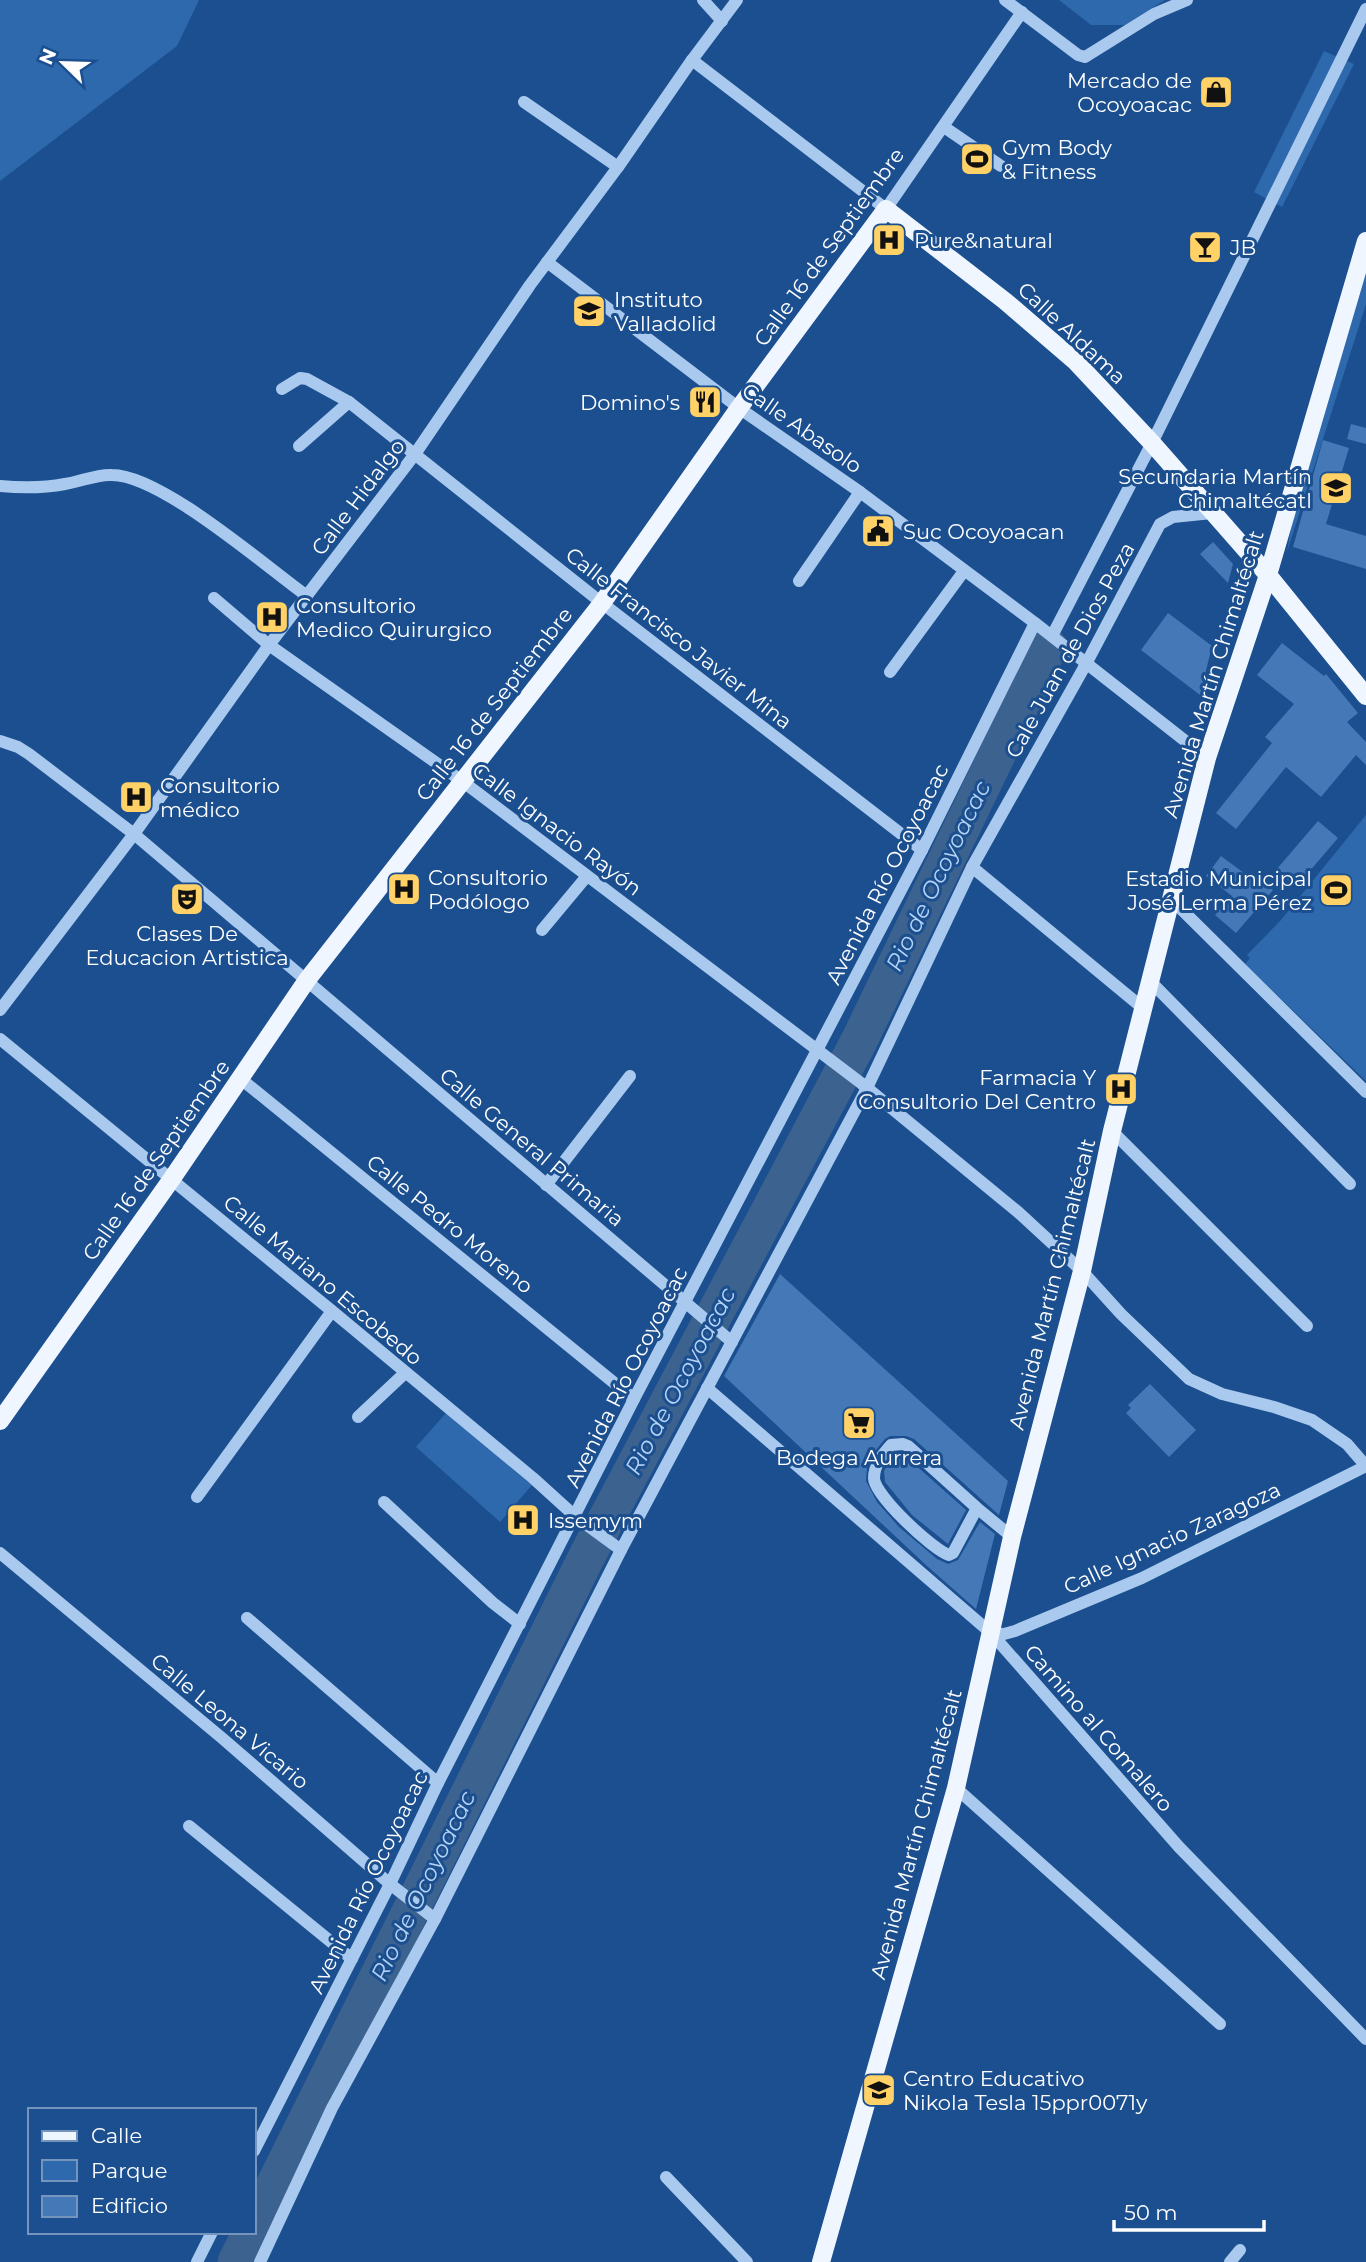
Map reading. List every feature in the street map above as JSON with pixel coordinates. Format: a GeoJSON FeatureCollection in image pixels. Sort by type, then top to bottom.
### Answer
{"type":"FeatureCollection","features":[{"type":"Feature","properties":{"kind":"main road","name":"Calle Aldama"},"geometry":{"type":"LineString","coordinates":[[886,209],[1005,301],[1076,362],[1152,443],[1268,575],[1366,696]]}},
{"type":"Feature","properties":{"kind":"main road","name":"Calle 16 de Septiembre"},"geometry":{"type":"LineString","coordinates":[[0,1421],[171,1180],[307,979],[601,603],[739,408],[886,209]]}},
{"type":"Feature","properties":{"kind":"main road","name":"Avenida Martín Chimaltécalt"},"geometry":{"type":"LineString","coordinates":[[821,2262],[956,1788],[1013,1537],[1082,1271],[1112,1131],[1207,758],[1268,575],[1366,241]]}},
{"type":"Feature","properties":{"kind":"street"},"geometry":{"type":"LineString","coordinates":[[703,0],[722,21]]}},
{"type":"Feature","properties":{"kind":"street","name":"Calle Hidalgo"},"geometry":{"type":"LineString","coordinates":[[0,1010],[134,834],[269,645],[415,454],[547,262],[737,0]]}},
{"type":"Feature","properties":{"kind":"street"},"geometry":{"type":"LineString","coordinates":[[1005,0],[1078,55],[1085,57],[1154,14],[1187,0]]}},
{"type":"Feature","properties":{"kind":"street"},"geometry":{"type":"LineString","coordinates":[[1052,636],[1152,443],[1366,9]]}},
{"type":"Feature","properties":{"kind":"street","name":"Calle 16 de Septiembre"},"geometry":{"type":"LineString","coordinates":[[886,209],[1022,12]]}},
{"type":"Feature","properties":{"kind":"street","name":"Calle Aldama"},"geometry":{"type":"LineString","coordinates":[[692,60],[886,209]]}},
{"type":"Feature","properties":{"kind":"street"},"geometry":{"type":"LineString","coordinates":[[524,102],[618,167]]}},
{"type":"Feature","properties":{"kind":"street"},"geometry":{"type":"LineString","coordinates":[[944,127],[1001,166]]}},
{"type":"Feature","properties":{"kind":"street","name":"Calle Abasolo"},"geometry":{"type":"LineString","coordinates":[[547,262],[739,408],[860,492],[1086,664]]}},
{"type":"Feature","properties":{"kind":"street","name":"Calle Francisco Javier Mina"},"geometry":{"type":"LineString","coordinates":[[282,389],[300,378],[307,379],[349,402],[601,603],[922,850]]}},
{"type":"Feature","properties":{"kind":"street"},"geometry":{"type":"LineString","coordinates":[[299,446],[349,402]]}},
{"type":"Feature","properties":{"kind":"street"},"geometry":{"type":"LineString","coordinates":[[0,486],[52,486],[109,474],[135,479],[188,508],[307,596]]}},
{"type":"Feature","properties":{"kind":"street"},"geometry":{"type":"LineString","coordinates":[[799,581],[860,492]]}},
{"type":"Feature","properties":{"kind":"street","name":"Cale Juan de Dios Peza"},"geometry":{"type":"LineString","coordinates":[[260,2262],[332,2108],[432,1916],[617,1547],[707,1388],[729,1339],[864,1086],[972,867],[1086,664],[1160,524],[1173,517],[1212,513]]}},
{"type":"Feature","properties":{"kind":"street"},"geometry":{"type":"LineString","coordinates":[[890,672],[964,571]]}},
{"type":"Feature","properties":{"kind":"street","name":"Calle Ignacio Rayón"},"geometry":{"type":"LineString","coordinates":[[214,598],[269,645],[463,781],[864,1086]]}},
{"type":"Feature","properties":{"kind":"street","name":"Avenida Río Ocoyoacac"},"geometry":{"type":"LineString","coordinates":[[256,2147],[352,1959],[393,1886],[438,1783],[520,1624],[580,1520],[634,1399],[822,1052],[1035,623]]}},
{"type":"Feature","properties":{"kind":"street"},"geometry":{"type":"LineString","coordinates":[[1086,664],[1207,758]]}},
{"type":"Feature","properties":{"kind":"street","name":"Calle General Primaria"},"geometry":{"type":"LineString","coordinates":[[0,741],[29,754],[134,834],[729,1339]]}},
{"type":"Feature","properties":{"kind":"street"},"geometry":{"type":"LineString","coordinates":[[972,867],[1144,1009]]}},
{"type":"Feature","properties":{"kind":"street"},"geometry":{"type":"LineString","coordinates":[[542,930],[587,876]]}},
{"type":"Feature","properties":{"kind":"street"},"geometry":{"type":"LineString","coordinates":[[1171,899],[1366,1092]]}},
{"type":"Feature","properties":{"kind":"street"},"geometry":{"type":"LineString","coordinates":[[1151,982],[1350,1184]]}},
{"type":"Feature","properties":{"kind":"street","name":"Calle Mariano Escobedo"},"geometry":{"type":"LineString","coordinates":[[0,1040],[332,1311],[580,1520],[617,1547]]}},
{"type":"Feature","properties":{"kind":"street"},"geometry":{"type":"LineString","coordinates":[[546,1185],[630,1076]]}},
{"type":"Feature","properties":{"kind":"street","name":"Calle Pedro Moreno"},"geometry":{"type":"LineString","coordinates":[[241,1079],[634,1399]]}},
{"type":"Feature","properties":{"kind":"street"},"geometry":{"type":"LineString","coordinates":[[864,1086],[1018,1212],[1082,1271],[1121,1314],[1189,1379],[1222,1394],[1312,1420],[1347,1444],[1366,1466]]}},
{"type":"Feature","properties":{"kind":"street"},"geometry":{"type":"LineString","coordinates":[[1112,1131],[1307,1326]]}},
{"type":"Feature","properties":{"kind":"street"},"geometry":{"type":"LineString","coordinates":[[197,1497],[332,1311]]}},
{"type":"Feature","properties":{"kind":"street"},"geometry":{"type":"LineString","coordinates":[[358,1417],[405,1373]]}},
{"type":"Feature","properties":{"kind":"street","name":"Camino al Comalero"},"geometry":{"type":"LineString","coordinates":[[707,1388],[991,1633],[1179,1847],[1366,2039]]}},
{"type":"Feature","properties":{"kind":"street"},"geometry":{"type":"LineString","coordinates":[[977,1508],[953,1553],[945,1553],[928,1541],[884,1498],[875,1486],[873,1476],[877,1463],[891,1445],[908,1446],[1013,1537]]}},
{"type":"Feature","properties":{"kind":"street","name":"Calle Ignacio Zaragoza"},"geometry":{"type":"LineString","coordinates":[[991,1633],[1015,1631],[1142,1578],[1366,1466]]}},
{"type":"Feature","properties":{"kind":"street"},"geometry":{"type":"LineString","coordinates":[[384,1502],[493,1603],[520,1624]]}},
{"type":"Feature","properties":{"kind":"street","name":"Calle Leona Vicario"},"geometry":{"type":"LineString","coordinates":[[0,1553],[222,1738],[393,1886],[432,1916]]}},
{"type":"Feature","properties":{"kind":"street"},"geometry":{"type":"LineString","coordinates":[[247,1618],[438,1783]]}},
{"type":"Feature","properties":{"kind":"street"},"geometry":{"type":"LineString","coordinates":[[956,1788],[1220,2024]]}},
{"type":"Feature","properties":{"kind":"street"},"geometry":{"type":"LineString","coordinates":[[189,1826],[352,1959]]}},
{"type":"Feature","properties":{"kind":"street"},"geometry":{"type":"LineString","coordinates":[[666,2177],[747,2262]]}},
{"type":"Feature","properties":{"kind":"street"},"geometry":{"type":"LineString","coordinates":[[197,2262],[211,2234]]}},
{"type":"Feature","properties":{"kind":"street"},"geometry":{"type":"LineString","coordinates":[[1230,2262],[1240,2250]]}},
{"type":"Feature","properties":{"kind":"green space"},"geometry":{"type":"Polygon","coordinates":[[[0,0],[199,0],[177,46],[0,181],[0,0]]]}},
{"type":"Feature","properties":{"kind":"green space"},"geometry":{"type":"Polygon","coordinates":[[[1059,0],[1165,0],[1125,25],[1091,25],[1059,0]]]}},
{"type":"Feature","properties":{"kind":"green space"},"geometry":{"type":"Polygon","coordinates":[[[1324,51],[1354,64],[1282,207],[1254,192],[1324,51]]]}},
{"type":"Feature","properties":{"kind":"green space"},"geometry":{"type":"Polygon","coordinates":[[[1366,245],[1366,304],[1287,552],[1301,471],[1366,245]]]}},
{"type":"Feature","properties":{"kind":"green space","name":"Estadio Municipal José Lerma Pérez"},"geometry":{"type":"Polygon","coordinates":[[[1366,815],[1366,1081],[1245,964],[1250,958],[1247,955],[1281,920],[1366,815]]]}},
{"type":"Feature","properties":{"kind":"green space"},"geometry":{"type":"Polygon","coordinates":[[[446,1413],[532,1485],[500,1522],[416,1447],[446,1413]]]}},
{"type":"Feature","properties":{"kind":"building"},"geometry":{"type":"Polygon","coordinates":[[[1351,424],[1366,428],[1366,444],[1347,439],[1351,424]]]}},
{"type":"Feature","properties":{"kind":"building"},"geometry":{"type":"Polygon","coordinates":[[[1323,440],[1349,448],[1326,524],[1366,536],[1366,569],[1293,547],[1323,440]]]}},
{"type":"Feature","properties":{"kind":"building"},"geometry":{"type":"Polygon","coordinates":[[[1213,542],[1233,564],[1228,583],[1200,554],[1213,542]]]}},
{"type":"Feature","properties":{"kind":"building"},"geometry":{"type":"Polygon","coordinates":[[[1168,613],[1212,646],[1200,695],[1141,650],[1168,613]]]}},
{"type":"Feature","properties":{"kind":"building"},"geometry":{"type":"Polygon","coordinates":[[[1282,643],[1324,676],[1326,674],[1358,713],[1347,722],[1366,742],[1366,765],[1356,755],[1321,797],[1286,767],[1236,829],[1216,813],[1272,743],[1265,737],[1294,704],[1257,675],[1282,643]]]}},
{"type":"Feature","properties":{"kind":"building"},"geometry":{"type":"Polygon","coordinates":[[[1318,821],[1338,838],[1296,887],[1276,870],[1318,821]]]}},
{"type":"Feature","properties":{"kind":"building"},"geometry":{"type":"Polygon","coordinates":[[[1221,856],[1248,876],[1252,872],[1273,890],[1236,933],[1215,915],[1232,896],[1206,876],[1221,856]]]}},
{"type":"Feature","properties":{"kind":"building","name":"Bodega Aurrera"},"geometry":{"type":"Polygon","coordinates":[[[780,1274],[1008,1481],[999,1515],[914,1439],[906,1436],[890,1436],[885,1439],[867,1467],[866,1481],[877,1502],[899,1527],[937,1559],[948,1564],[958,1560],[980,1522],[995,1534],[976,1609],[724,1376],[780,1274]]]}},
{"type":"Feature","properties":{"kind":"building"},"geometry":{"type":"Polygon","coordinates":[[[1150,1384],[1196,1430],[1169,1457],[1126,1413],[1131,1408],[1128,1405],[1150,1384]]]}},
{"type":"Feature","properties":{"kind":"building"},"geometry":{"type":"Polygon","coordinates":[[[895,1453],[903,1454],[966,1510],[948,1544],[912,1515],[885,1482],[884,1471],[895,1453]]]}},
{"type":"Feature","properties":{"kind":"waterway","name":"Rio de Ocoyoacac"},"geometry":{"type":"LineString","coordinates":[[256,2222],[588,1554],[859,1041],[1049,647]]}},
{"type":"Feature","properties":{"kind":"waterway","name":"Rio de Ocoyoacac"},"geometry":{"type":"LineString","coordinates":[[236,2262],[250,2234]]}},
{"type":"Feature","properties":{"kind":"place","name":"Mercado de Ocoyoacac"},"geometry":{"type":"Point","coordinates":[1216,92]}},
{"type":"Feature","properties":{"kind":"place","name":"Gym Body & Fitness"},"geometry":{"type":"Point","coordinates":[977,159]}},
{"type":"Feature","properties":{"kind":"place","name":"Pure&natural"},"geometry":{"type":"Point","coordinates":[889,240]}},
{"type":"Feature","properties":{"kind":"place","name":"JB"},"geometry":{"type":"Point","coordinates":[1205,247]}},
{"type":"Feature","properties":{"kind":"place","name":"Instituto Valladolid"},"geometry":{"type":"Point","coordinates":[589,311]}},
{"type":"Feature","properties":{"kind":"place","name":"Domino's"},"geometry":{"type":"Point","coordinates":[705,402]}},
{"type":"Feature","properties":{"kind":"place","name":"Secundaria Martín Chimaltécatl"},"geometry":{"type":"Point","coordinates":[1336,488]}},
{"type":"Feature","properties":{"kind":"place","name":"Suc Ocoyoacan"},"geometry":{"type":"Point","coordinates":[878,531]}},
{"type":"Feature","properties":{"kind":"place","name":"Consultorio Medico Quirurgico"},"geometry":{"type":"Point","coordinates":[272,617]}},
{"type":"Feature","properties":{"kind":"place","name":"Consultorio médico"},"geometry":{"type":"Point","coordinates":[136,797]}},
{"type":"Feature","properties":{"kind":"place","name":"Consultorio Podólogo"},"geometry":{"type":"Point","coordinates":[404,889]}},
{"type":"Feature","properties":{"kind":"place","name":"Estadio Municipal José Lerma Pérez"},"geometry":{"type":"Point","coordinates":[1336,890]}},
{"type":"Feature","properties":{"kind":"place","name":"Clases De Educacion Artistica"},"geometry":{"type":"Point","coordinates":[187,899]}},
{"type":"Feature","properties":{"kind":"place","name":"Farmacia Y Consultorio Del Centro"},"geometry":{"type":"Point","coordinates":[1121,1089]}},
{"type":"Feature","properties":{"kind":"place","name":"Bodega Aurrera"},"geometry":{"type":"Point","coordinates":[859,1423]}},
{"type":"Feature","properties":{"kind":"place","name":"Issemym"},"geometry":{"type":"Point","coordinates":[523,1520]}},
{"type":"Feature","properties":{"kind":"place","name":"Centro Educativo Nikola Tesla 15ppr0071y"},"geometry":{"type":"Point","coordinates":[879,2090]}}]}
